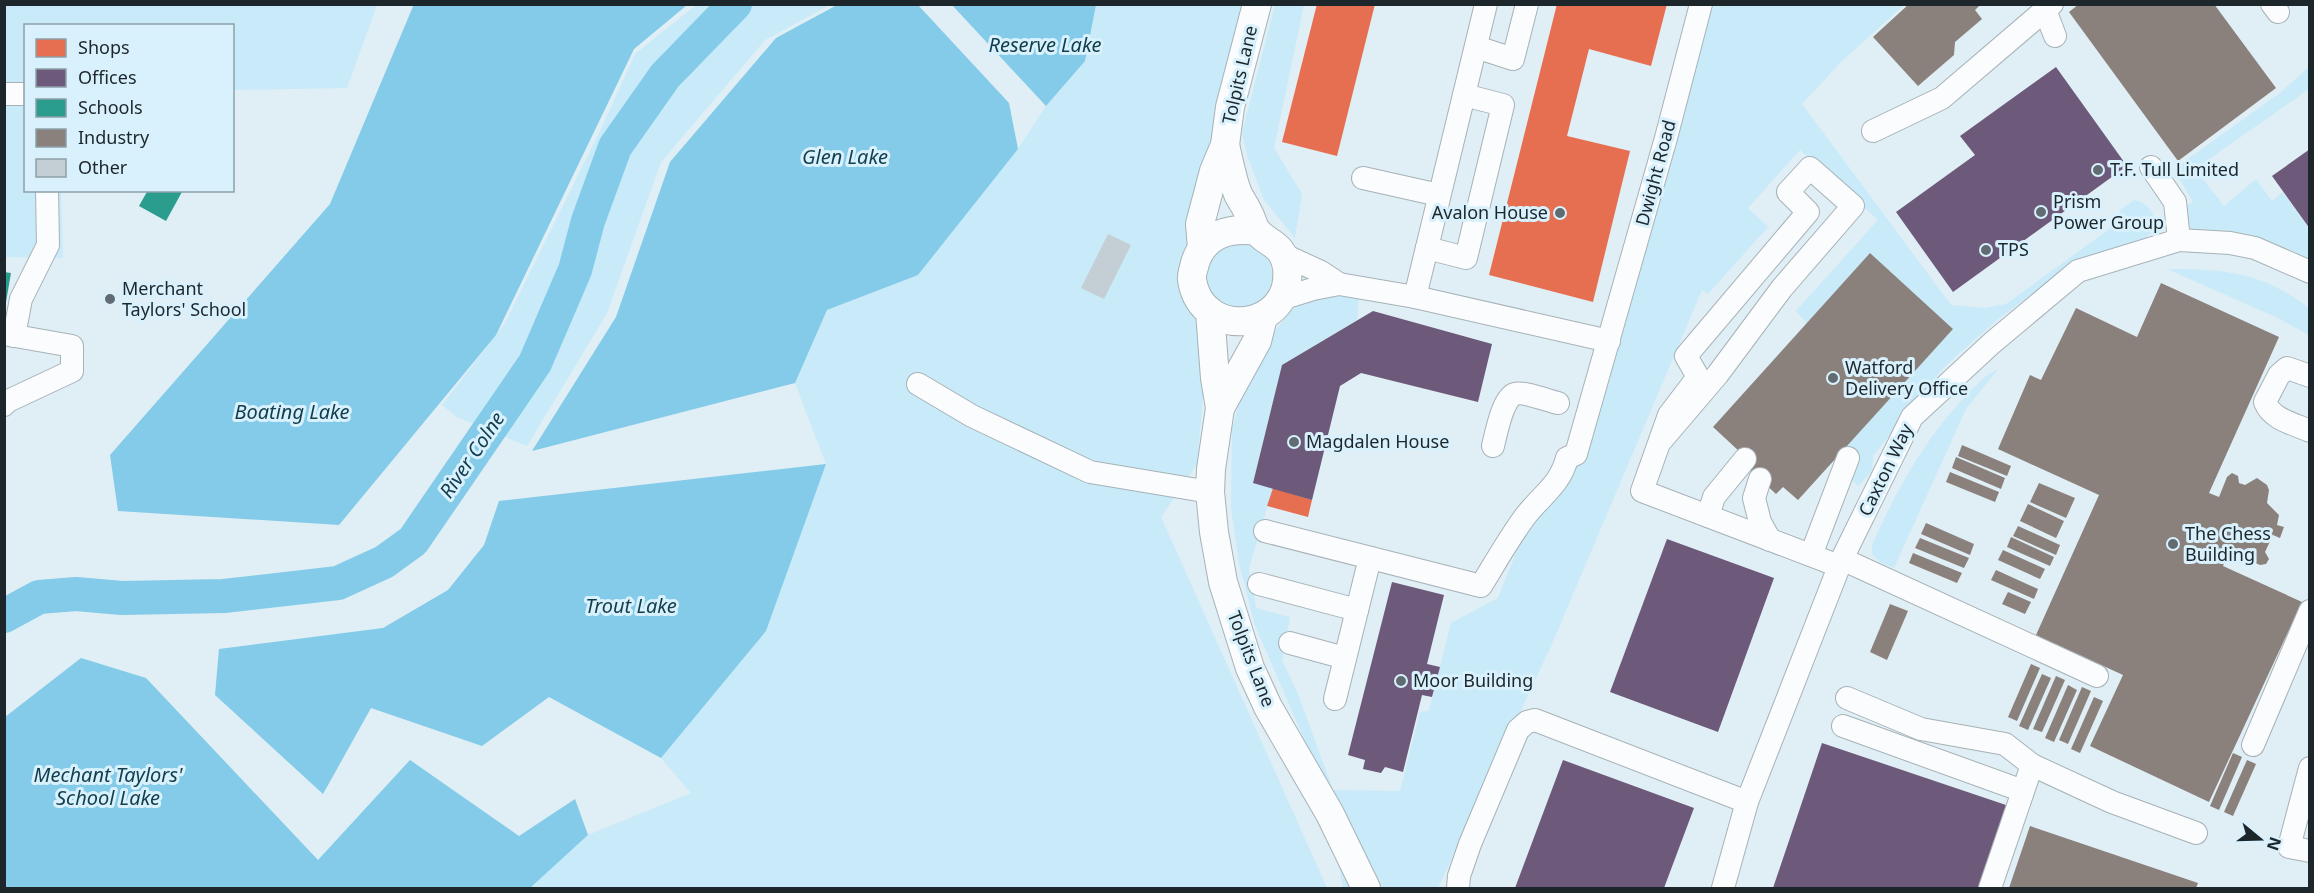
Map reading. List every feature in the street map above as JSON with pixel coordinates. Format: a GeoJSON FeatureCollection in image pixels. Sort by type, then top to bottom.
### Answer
{"type":"FeatureCollection","features":[{"type":"Feature","properties":{"kind":"main road","name":"Tolpits Lane"},"geometry":{"type":"LineString","coordinates":[[1257,4],[1230,107],[1225,145],[1214,171],[1200,224],[1202,248],[1191,276],[1200,303],[1210,312],[1220,408],[1211,469],[1210,492],[1214,532],[1223,582],[1250,668],[1268,707],[1330,814],[1366,888]]}},
{"type":"Feature","properties":{"kind":"main road","name":"Tolpits Lane"},"geometry":{"type":"LineString","coordinates":[[1220,408],[1287,283],[1284,255],[1257,231],[1238,192],[1225,145]]}},
{"type":"Feature","properties":{"kind":"main road"},"geometry":{"type":"LineString","coordinates":[[1202,248],[1214,236],[1228,230],[1257,231]]}},
{"type":"Feature","properties":{"kind":"main road"},"geometry":{"type":"LineString","coordinates":[[1210,312],[1227,320],[1245,322],[1272,308]]}},
{"type":"Feature","properties":{"kind":"street"},"geometry":{"type":"LineString","coordinates":[[1415,297],[1486,4]]}},
{"type":"Feature","properties":{"kind":"street"},"geometry":{"type":"LineString","coordinates":[[1476,47],[1513,59],[1527,4]]}},
{"type":"Feature","properties":{"kind":"street","name":"Dwight Road"},"geometry":{"type":"LineString","coordinates":[[1370,558],[1481,586],[1525,517],[1564,472],[1567,458],[1576,454],[1669,127],[1701,4]]}},
{"type":"Feature","properties":{"kind":"street"},"geometry":{"type":"LineString","coordinates":[[1873,131],[1942,98],[2049,7],[2055,36]]}},
{"type":"Feature","properties":{"kind":"street"},"geometry":{"type":"LineString","coordinates":[[4,94],[24,94]]}},
{"type":"Feature","properties":{"kind":"street"},"geometry":{"type":"LineString","coordinates":[[1427,248],[1467,258],[1503,105],[1464,95]]}},
{"type":"Feature","properties":{"kind":"street"},"geometry":{"type":"LineString","coordinates":[[2151,167],[2175,202],[2179,240]]}},
{"type":"Feature","properties":{"kind":"street"},"geometry":{"type":"LineString","coordinates":[[1660,442],[1718,374],[1782,288],[1853,206],[1810,168],[1788,192],[1808,212],[1686,356],[1698,377],[1669,415],[1642,491],[1811,555],[1840,562],[2097,676]]}},
{"type":"Feature","properties":{"kind":"street"},"geometry":{"type":"LineString","coordinates":[[1363,178],[1439,195]]}},
{"type":"Feature","properties":{"kind":"street"},"geometry":{"type":"LineString","coordinates":[[4,405],[72,371],[72,346],[9,335],[21,299],[48,245],[48,192]]}},
{"type":"Feature","properties":{"kind":"street","name":"Caxton Way"},"geometry":{"type":"LineString","coordinates":[[1723,888],[1747,802],[1840,562],[1912,417],[1992,343],[2078,271],[2179,240],[2230,243],[2254,248],[2310,272]]}},
{"type":"Feature","properties":{"kind":"street"},"geometry":{"type":"LineString","coordinates":[[1284,255],[1321,272],[1339,284]]}},
{"type":"Feature","properties":{"kind":"street"},"geometry":{"type":"LineString","coordinates":[[1272,308],[1313,289],[1339,284],[1415,297],[1609,341]]}},
{"type":"Feature","properties":{"kind":"street"},"geometry":{"type":"LineString","coordinates":[[2310,376],[2287,368],[2279,375],[2265,402],[2268,410],[2274,415],[2310,431]]}},
{"type":"Feature","properties":{"kind":"street"},"geometry":{"type":"LineString","coordinates":[[918,384],[972,416],[1090,472],[1210,492]]}},
{"type":"Feature","properties":{"kind":"street"},"geometry":{"type":"LineString","coordinates":[[1493,446],[1507,400],[1514,394],[1558,403]]}},
{"type":"Feature","properties":{"kind":"street"},"geometry":{"type":"LineString","coordinates":[[1811,555],[1848,458]]}},
{"type":"Feature","properties":{"kind":"street"},"geometry":{"type":"LineString","coordinates":[[1708,516],[1714,496],[1745,459]]}},
{"type":"Feature","properties":{"kind":"street"},"geometry":{"type":"LineString","coordinates":[[1760,479],[1754,498],[1760,522],[1770,540]]}},
{"type":"Feature","properties":{"kind":"street"},"geometry":{"type":"LineString","coordinates":[[1265,531],[1370,558],[1335,699]]}},
{"type":"Feature","properties":{"kind":"street"},"geometry":{"type":"LineString","coordinates":[[1260,584],[1357,610]]}},
{"type":"Feature","properties":{"kind":"street"},"geometry":{"type":"LineString","coordinates":[[2253,745],[2310,611]]}},
{"type":"Feature","properties":{"kind":"street"},"geometry":{"type":"LineString","coordinates":[[1290,643],[1345,658]]}},
{"type":"Feature","properties":{"kind":"street"},"geometry":{"type":"LineString","coordinates":[[1847,698],[1921,729],[2006,744],[2032,765],[2112,802],[2196,833]]}},
{"type":"Feature","properties":{"kind":"street"},"geometry":{"type":"LineString","coordinates":[[1458,888],[1459,876],[1470,844],[1518,730],[1527,722],[1535,720],[1747,802]]}},
{"type":"Feature","properties":{"kind":"street"},"geometry":{"type":"LineString","coordinates":[[1843,726],[2024,791]]}},
{"type":"Feature","properties":{"kind":"street"},"geometry":{"type":"LineString","coordinates":[[1990,888],[2032,765]]}},
{"type":"Feature","properties":{"kind":"street"},"geometry":{"type":"LineString","coordinates":[[2310,768],[2289,847],[2310,851]]}},
{"type":"Feature","properties":{"kind":"shaded area"},"geometry":{"type":"Polygon","coordinates":[[[4,5],[377,5],[347,88],[234,90],[234,24],[24,24],[24,192],[61,192],[63,258],[5,257],[4,5]]]}},
{"type":"Feature","properties":{"kind":"shaded area"},"geometry":{"type":"Polygon","coordinates":[[[696,5],[830,5],[765,40],[661,162],[607,313],[527,446],[457,417],[442,405],[505,323],[601,129],[635,54],[696,5]]]}},
{"type":"Feature","properties":{"kind":"shaded area"},"geometry":{"type":"Polygon","coordinates":[[[1096,5],[1243,5],[1196,229],[1206,364],[1197,464],[1161,517],[1327,888],[530,888],[588,835],[691,793],[661,758],[766,631],[826,464],[795,383],[827,310],[918,275],[1018,149],[1046,106],[1085,61],[1096,5]]]}},
{"type":"Feature","properties":{"kind":"shaded area"},"geometry":{"type":"Polygon","coordinates":[[[1275,5],[1304,5],[1274,148],[1302,194],[1295,238],[1264,200],[1247,155],[1242,133],[1275,5]]]}},
{"type":"Feature","properties":{"kind":"shaded area"},"geometry":{"type":"Polygon","coordinates":[[[1710,5],[1904,5],[1842,61],[1802,104],[1951,305],[1984,308],[2006,304],[2122,220],[2119,211],[2134,200],[2144,204],[2150,210],[2156,228],[2144,239],[2047,284],[1999,318],[1943,368],[1873,456],[1872,471],[1858,486],[1833,461],[1953,329],[1870,253],[1807,323],[1796,311],[1878,220],[1800,150],[1748,208],[1768,227],[1708,294],[1702,290],[1551,646],[1438,888],[1343,888],[1326,790],[1255,625],[1239,563],[1231,508],[1232,429],[1240,400],[1267,340],[1291,311],[1308,298],[1359,293],[1357,320],[1282,365],[1253,482],[1273,488],[1249,568],[1256,608],[1290,617],[1282,660],[1298,694],[1333,790],[1400,791],[1420,712],[1429,711],[1451,623],[1498,598],[1522,538],[1571,477],[1710,5]]]}},
{"type":"Feature","properties":{"kind":"shaded area"},"geometry":{"type":"Polygon","coordinates":[[[2309,67],[2309,89],[2195,169],[2224,206],[2256,179],[2272,201],[2283,192],[2309,229],[2309,269],[2192,232],[2181,209],[2193,202],[2174,169],[2280,93],[2309,67]]]}},
{"type":"Feature","properties":{"kind":"shaded area"},"geometry":{"type":"Polygon","coordinates":[[[1232,243],[1246,243],[1258,248],[1267,257],[1272,276],[1270,289],[1263,300],[1246,309],[1232,309],[1220,304],[1211,295],[1206,283],[1206,269],[1211,257],[1220,248],[1232,243]]]}},
{"type":"Feature","properties":{"kind":"shaded area"},"geometry":{"type":"Polygon","coordinates":[[[2167,269],[2225,272],[2259,280],[2275,287],[2309,308],[2309,335],[2278,318],[2167,269]]]}},
{"type":"Feature","properties":{"kind":"shaded area"},"geometry":{"type":"Polygon","coordinates":[[[1998,369],[1966,409],[1894,568],[1880,562],[1872,554],[1872,545],[1913,466],[1952,412],[1982,380],[1998,369]]]}},
{"type":"Feature","properties":{"kind":"water","name":"Boating Lake"},"geometry":{"type":"Polygon","coordinates":[[[414,4],[687,5],[634,49],[496,335],[339,525],[118,511],[110,455],[330,204],[414,4]]]}},
{"type":"Feature","properties":{"kind":"water","name":"Glen Lake"},"geometry":{"type":"Polygon","coordinates":[[[837,5],[918,5],[1009,103],[1018,149],[918,275],[827,310],[795,383],[532,451],[616,317],[670,162],[776,38],[837,5]]]}},
{"type":"Feature","properties":{"kind":"water","name":"Reserve Lake"},"geometry":{"type":"Polygon","coordinates":[[[952,5],[1096,5],[1085,61],[1046,106],[952,5]]]}},
{"type":"Feature","properties":{"kind":"water","name":"Trout Lake"},"geometry":{"type":"Polygon","coordinates":[[[826,464],[766,631],[661,758],[549,697],[482,746],[371,708],[323,794],[215,695],[219,649],[383,628],[448,590],[484,545],[499,501],[826,464]]]}},
{"type":"Feature","properties":{"kind":"water","name":"Mechant Taylors' School Lake"},"geometry":{"type":"Polygon","coordinates":[[[81,658],[146,678],[318,860],[410,760],[519,836],[575,799],[588,835],[530,888],[5,888],[5,717],[81,658]]]}},
{"type":"Feature","properties":{"kind":"building: Shops"},"geometry":{"type":"Polygon","coordinates":[[[1317,4],[1375,4],[1337,156],[1282,142],[1317,4]]]}},
{"type":"Feature","properties":{"kind":"building: Shops","name":"Avalon House"},"geometry":{"type":"Polygon","coordinates":[[[1557,4],[1667,4],[1651,66],[1589,49],[1567,136],[1630,151],[1593,302],[1489,275],[1557,4]]]}},
{"type":"Feature","properties":{"kind":"building: Shops"},"geometry":{"type":"Polygon","coordinates":[[[1273,488],[1312,500],[1308,517],[1267,506],[1273,488]]]}},
{"type":"Feature","properties":{"kind":"building: Offices"},"geometry":{"type":"Polygon","coordinates":[[[2056,67],[2127,166],[1953,292],[1896,212],[1975,155],[1960,136],[2056,67]]]}},
{"type":"Feature","properties":{"kind":"building: Offices"},"geometry":{"type":"Polygon","coordinates":[[[2310,149],[2310,229],[2272,176],[2310,149]]]}},
{"type":"Feature","properties":{"kind":"building: Offices","name":"Magdalen House"},"geometry":{"type":"Polygon","coordinates":[[[1373,311],[1492,344],[1478,402],[1361,373],[1340,386],[1312,500],[1253,483],[1282,365],[1373,311]]]}},
{"type":"Feature","properties":{"kind":"building: Offices"},"geometry":{"type":"Polygon","coordinates":[[[1667,539],[1774,578],[1718,732],[1610,692],[1667,539]]]}},
{"type":"Feature","properties":{"kind":"building: Offices","name":"Moor Building"},"geometry":{"type":"Polygon","coordinates":[[[1392,582],[1444,595],[1427,664],[1440,667],[1432,697],[1422,695],[1403,772],[1385,767],[1381,773],[1363,769],[1365,760],[1348,755],[1392,582]]]}},
{"type":"Feature","properties":{"kind":"building: Offices"},"geometry":{"type":"Polygon","coordinates":[[[1822,743],[2006,805],[1978,888],[1773,888],[1822,743]]]}},
{"type":"Feature","properties":{"kind":"building: Offices"},"geometry":{"type":"Polygon","coordinates":[[[1563,760],[1694,808],[1664,888],[1515,888],[1563,760]]]}},
{"type":"Feature","properties":{"kind":"building: Schools"},"geometry":{"type":"Polygon","coordinates":[[[147,192],[182,192],[166,221],[139,206],[147,192]]]}},
{"type":"Feature","properties":{"kind":"building: Schools"},"geometry":{"type":"Polygon","coordinates":[[[4,272],[11,273],[6,302],[4,302],[4,272]]]}},
{"type":"Feature","properties":{"kind":"building: Industry"},"geometry":{"type":"Polygon","coordinates":[[[1909,4],[1981,4],[1975,10],[1982,19],[1955,42],[1954,55],[1918,86],[1873,37],[1909,4]]]}},
{"type":"Feature","properties":{"kind":"building: Industry"},"geometry":{"type":"Polygon","coordinates":[[[2079,4],[2214,4],[2276,88],[2178,161],[2069,12],[2079,4]]]}},
{"type":"Feature","properties":{"kind":"building: Industry","name":"Watford Delivery Office"},"geometry":{"type":"Polygon","coordinates":[[[1870,253],[1953,329],[1798,500],[1783,487],[1776,494],[1738,459],[1740,452],[1713,427],[1870,253]]]}},
{"type":"Feature","properties":{"kind":"building: Industry","name":"The Chess Building"},"geometry":{"type":"Polygon","coordinates":[[[2161,283],[2279,337],[2209,493],[2219,497],[2227,477],[2232,473],[2238,476],[2239,483],[2245,485],[2257,478],[2267,485],[2269,490],[2267,503],[2279,515],[2277,525],[2284,527],[2280,538],[2273,535],[2265,552],[2269,559],[2266,564],[2260,565],[2229,551],[2223,566],[2302,602],[2209,802],[2090,746],[2123,675],[2036,635],[2099,495],[1998,449],[2030,375],[2041,380],[2076,308],[2137,337],[2161,283]]]}},
{"type":"Feature","properties":{"kind":"building: Industry"},"geometry":{"type":"Polygon","coordinates":[[[1962,445],[2011,466],[2007,476],[1958,456],[1962,445]]]}},
{"type":"Feature","properties":{"kind":"building: Industry"},"geometry":{"type":"Polygon","coordinates":[[[1956,457],[2005,478],[2001,489],[1952,468],[1956,457]]]}},
{"type":"Feature","properties":{"kind":"building: Industry"},"geometry":{"type":"Polygon","coordinates":[[[1950,472],[1999,492],[1995,502],[1946,482],[1950,472]]]}},
{"type":"Feature","properties":{"kind":"building: Industry"},"geometry":{"type":"Polygon","coordinates":[[[2039,483],[2075,498],[2066,518],[2030,502],[2039,483]]]}},
{"type":"Feature","properties":{"kind":"building: Industry"},"geometry":{"type":"Polygon","coordinates":[[[2028,504],[2064,521],[2056,538],[2020,521],[2028,504]]]}},
{"type":"Feature","properties":{"kind":"building: Industry"},"geometry":{"type":"Polygon","coordinates":[[[1926,523],[1974,544],[1970,555],[1921,534],[1926,523]]]}},
{"type":"Feature","properties":{"kind":"building: Industry"},"geometry":{"type":"Polygon","coordinates":[[[2018,526],[2060,545],[2056,555],[2013,536],[2018,526]]]}},
{"type":"Feature","properties":{"kind":"building: Industry"},"geometry":{"type":"Polygon","coordinates":[[[2011,537],[2054,557],[2050,566],[2007,547],[2011,537]]]}},
{"type":"Feature","properties":{"kind":"building: Industry"},"geometry":{"type":"Polygon","coordinates":[[[1920,538],[1969,558],[1964,568],[1915,548],[1920,538]]]}},
{"type":"Feature","properties":{"kind":"building: Industry"},"geometry":{"type":"Polygon","coordinates":[[[2003,550],[2045,569],[2040,579],[1998,560],[2003,550]]]}},
{"type":"Feature","properties":{"kind":"building: Industry"},"geometry":{"type":"Polygon","coordinates":[[[1913,553],[1962,573],[1957,583],[1909,563],[1913,553]]]}},
{"type":"Feature","properties":{"kind":"building: Industry"},"geometry":{"type":"Polygon","coordinates":[[[1996,570],[2038,589],[2034,599],[1991,580],[1996,570]]]}},
{"type":"Feature","properties":{"kind":"building: Industry"},"geometry":{"type":"Polygon","coordinates":[[[2008,592],[2031,602],[2025,614],[2002,604],[2008,592]]]}},
{"type":"Feature","properties":{"kind":"building: Industry"},"geometry":{"type":"Polygon","coordinates":[[[1890,604],[1908,611],[1887,660],[1870,652],[1890,604]]]}},
{"type":"Feature","properties":{"kind":"building: Industry"},"geometry":{"type":"Polygon","coordinates":[[[2031,664],[2040,668],[2017,721],[2008,717],[2031,664]]]}},
{"type":"Feature","properties":{"kind":"building: Industry"},"geometry":{"type":"Polygon","coordinates":[[[2042,674],[2051,678],[2028,730],[2019,726],[2042,674]]]}},
{"type":"Feature","properties":{"kind":"building: Industry"},"geometry":{"type":"Polygon","coordinates":[[[2056,676],[2065,680],[2042,732],[2033,729],[2056,676]]]}},
{"type":"Feature","properties":{"kind":"building: Industry"},"geometry":{"type":"Polygon","coordinates":[[[2068,685],[2077,690],[2054,742],[2045,738],[2068,685]]]}},
{"type":"Feature","properties":{"kind":"building: Industry"},"geometry":{"type":"Polygon","coordinates":[[[2082,687],[2091,691],[2068,744],[2059,740],[2082,687]]]}},
{"type":"Feature","properties":{"kind":"building: Industry"},"geometry":{"type":"Polygon","coordinates":[[[2094,697],[2103,701],[2080,753],[2071,749],[2094,697]]]}},
{"type":"Feature","properties":{"kind":"building: Industry"},"geometry":{"type":"Polygon","coordinates":[[[2233,753],[2242,757],[2219,810],[2210,806],[2233,753]]]}},
{"type":"Feature","properties":{"kind":"building: Industry"},"geometry":{"type":"Polygon","coordinates":[[[2247,760],[2256,764],[2233,816],[2224,812],[2247,760]]]}},
{"type":"Feature","properties":{"kind":"building: Industry"},"geometry":{"type":"Polygon","coordinates":[[[2030,826],[2198,883],[2196,888],[2009,888],[2030,826]]]}},
{"type":"Feature","properties":{"kind":"building: Other"},"geometry":{"type":"Polygon","coordinates":[[[1108,234],[1131,245],[1104,299],[1081,288],[1108,234]]]}},
{"type":"Feature","properties":{"kind":"waterway","name":"River Colne"},"geometry":{"type":"LineString","coordinates":[[4,616],[39,597],[76,594],[122,598],[224,596],[338,583],[384,562],[413,541],[535,363],[575,270],[588,221],[615,147],[665,76],[735,4]]}},
{"type":"Feature","properties":{"kind":"place","name":"T.F. Tull Limited"},"geometry":{"type":"Point","coordinates":[2098,170]}},
{"type":"Feature","properties":{"kind":"place","name":"Prism Power Group"},"geometry":{"type":"Point","coordinates":[2041,212]}},
{"type":"Feature","properties":{"kind":"place","name":"Avalon House"},"geometry":{"type":"Point","coordinates":[1560,213]}},
{"type":"Feature","properties":{"kind":"place","name":"TPS"},"geometry":{"type":"Point","coordinates":[1986,250]}},
{"type":"Feature","properties":{"kind":"place","name":"Merchant Taylors' School"},"geometry":{"type":"Point","coordinates":[110,299]}},
{"type":"Feature","properties":{"kind":"place","name":"Watford Delivery Office"},"geometry":{"type":"Point","coordinates":[1833,378]}},
{"type":"Feature","properties":{"kind":"place","name":"Magdalen House"},"geometry":{"type":"Point","coordinates":[1294,442]}},
{"type":"Feature","properties":{"kind":"place","name":"The Chess Building"},"geometry":{"type":"Point","coordinates":[2173,544]}},
{"type":"Feature","properties":{"kind":"place","name":"Moor Building"},"geometry":{"type":"Point","coordinates":[1401,681]}}]}
